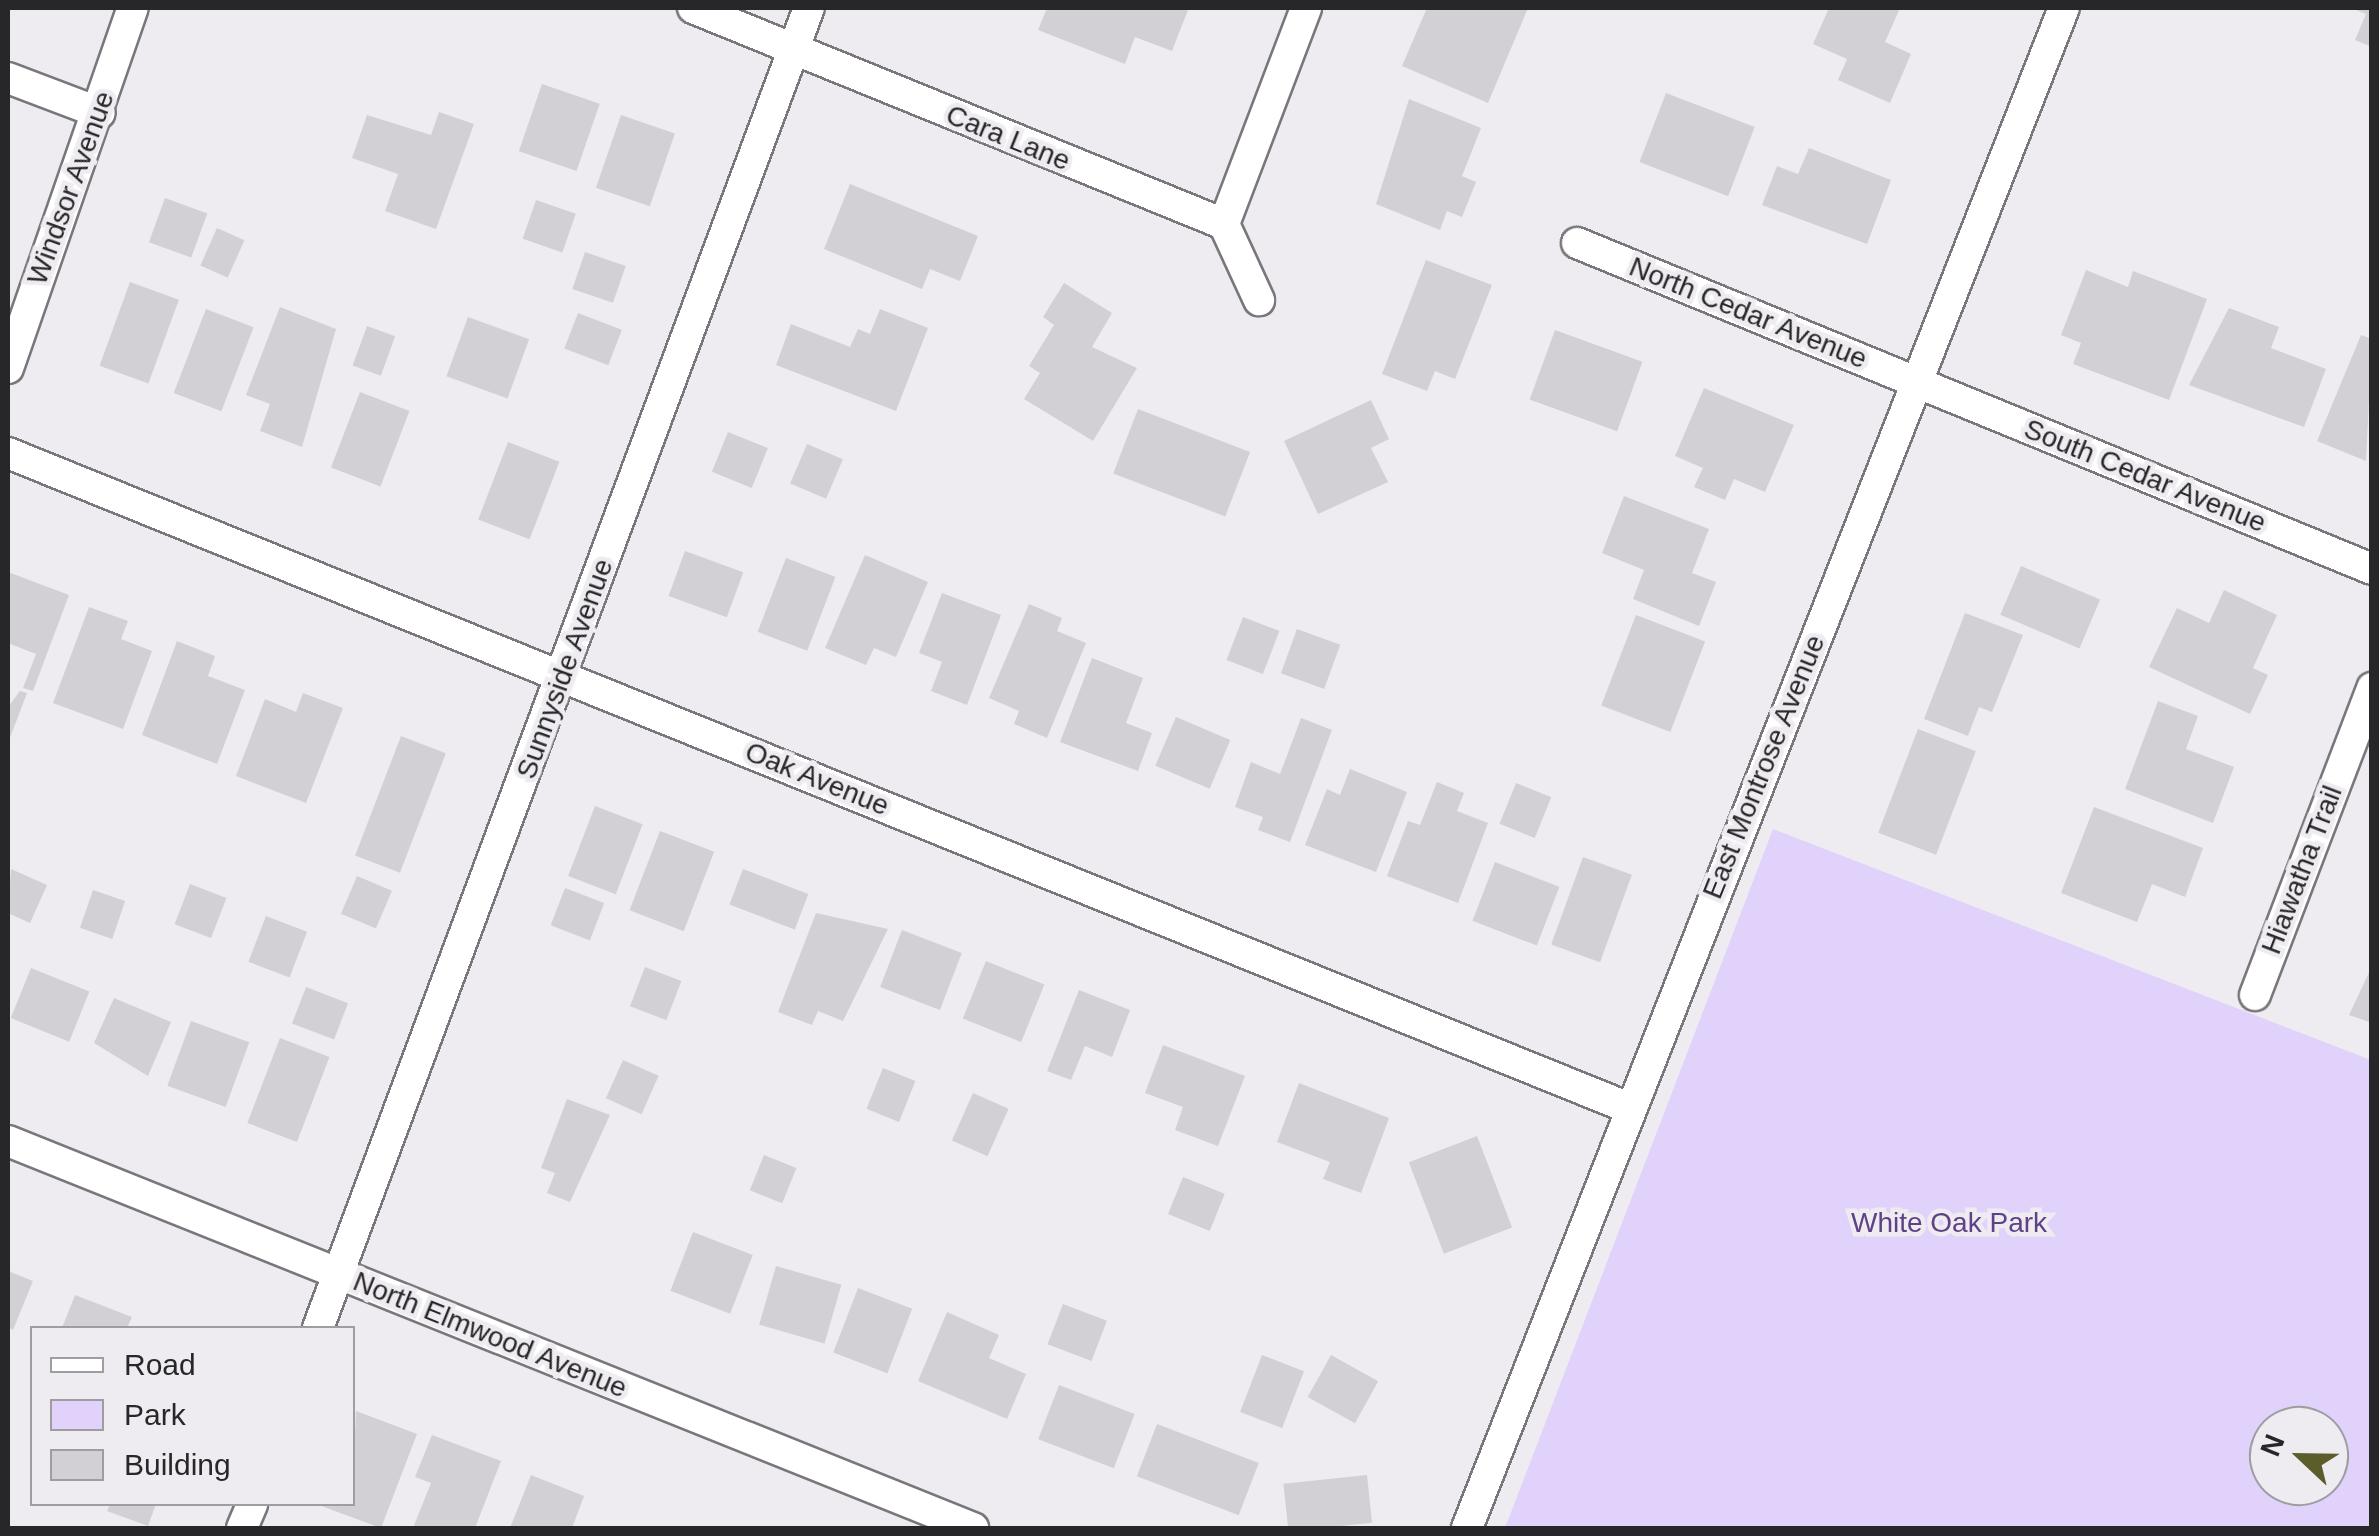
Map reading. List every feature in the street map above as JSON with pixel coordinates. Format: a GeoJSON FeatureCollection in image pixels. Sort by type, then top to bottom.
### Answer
{"type":"FeatureCollection","features":[{"type":"Feature","properties":{"kind":"street","name":"Windsor Avenue"},"geometry":{"type":"LineString","coordinates":[[8,368],[100,113],[132,8]]}},
{"type":"Feature","properties":{"kind":"street"},"geometry":{"type":"LineString","coordinates":[[693,8],[792,52]]}},
{"type":"Feature","properties":{"kind":"street","name":"Sunnyside Avenue"},"geometry":{"type":"LineString","coordinates":[[319,1326],[808,8]]}},
{"type":"Feature","properties":{"kind":"street"},"geometry":{"type":"LineString","coordinates":[[1260,300],[1224,224],[1306,8]]}},
{"type":"Feature","properties":{"kind":"street","name":"East Montrose Avenue"},"geometry":{"type":"LineString","coordinates":[[1467,1528],[1627,1107],[1919,382],[2064,8]]}},
{"type":"Feature","properties":{"kind":"street","name":"Cara Lane"},"geometry":{"type":"LineString","coordinates":[[792,52],[1224,224]]}},
{"type":"Feature","properties":{"kind":"street"},"geometry":{"type":"LineString","coordinates":[[8,78],[100,113]]}},
{"type":"Feature","properties":{"kind":"street","name":"North Cedar Avenue"},"geometry":{"type":"LineString","coordinates":[[1576,243],[1919,382]]}},
{"type":"Feature","properties":{"kind":"street","name":"South Cedar Avenue"},"geometry":{"type":"LineString","coordinates":[[1919,382],[2372,569]]}},
{"type":"Feature","properties":{"kind":"street","name":"Oak Avenue"},"geometry":{"type":"LineString","coordinates":[[8,453],[1627,1107]]}},
{"type":"Feature","properties":{"kind":"street","name":"Hiawatha Trail"},"geometry":{"type":"LineString","coordinates":[[2255,995],[2372,688]]}},
{"type":"Feature","properties":{"kind":"street","name":"North Elmwood Avenue"},"geometry":{"type":"LineString","coordinates":[[8,1141],[974,1528]]}},
{"type":"Feature","properties":{"kind":"green space","name":"White Oak Park"},"geometry":{"type":"Polygon","coordinates":[[[1773,829],[2371,1060],[2371,1528],[1505,1528],[1773,829]]]}},
{"type":"Feature","properties":{"kind":"building"},"geometry":{"type":"Polygon","coordinates":[[[1047,8],[1188,10],[1172,51],[1135,37],[1125,64],[1038,30],[1047,8]]]}},
{"type":"Feature","properties":{"kind":"building"},"geometry":{"type":"Polygon","coordinates":[[[1427,8],[1528,8],[1488,103],[1402,66],[1427,8]]]}},
{"type":"Feature","properties":{"kind":"building"},"geometry":{"type":"Polygon","coordinates":[[[1829,8],[1900,8],[1885,42],[1911,54],[1890,103],[1838,80],[1847,59],[1813,44],[1829,8]]]}},
{"type":"Feature","properties":{"kind":"building"},"geometry":{"type":"Polygon","coordinates":[[[2351,8],[2372,8],[2372,47],[2355,40],[2366,14],[2351,8]]]}},
{"type":"Feature","properties":{"kind":"building"},"geometry":{"type":"Polygon","coordinates":[[[542,84],[600,104],[577,171],[519,151],[542,84]]]}},
{"type":"Feature","properties":{"kind":"building"},"geometry":{"type":"Polygon","coordinates":[[[1666,93],[1755,127],[1728,196],[1639,162],[1666,93]]]}},
{"type":"Feature","properties":{"kind":"building"},"geometry":{"type":"Polygon","coordinates":[[[1409,99],[1481,128],[1462,176],[1476,182],[1462,217],[1447,211],[1440,230],[1376,204],[1409,99]]]}},
{"type":"Feature","properties":{"kind":"building"},"geometry":{"type":"Polygon","coordinates":[[[439,112],[474,124],[436,229],[385,211],[398,174],[352,158],[367,115],[431,135],[439,112]]]}},
{"type":"Feature","properties":{"kind":"building"},"geometry":{"type":"Polygon","coordinates":[[[621,115],[675,134],[650,206],[596,188],[621,115]]]}},
{"type":"Feature","properties":{"kind":"building"},"geometry":{"type":"Polygon","coordinates":[[[1809,148],[1891,180],[1867,244],[1762,205],[1777,166],[1798,174],[1809,148]]]}},
{"type":"Feature","properties":{"kind":"building"},"geometry":{"type":"Polygon","coordinates":[[[850,184],[978,236],[960,281],[930,269],[922,289],[824,249],[850,184]]]}},
{"type":"Feature","properties":{"kind":"building"},"geometry":{"type":"Polygon","coordinates":[[[165,198],[207,213],[191,258],[149,242],[165,198]]]}},
{"type":"Feature","properties":{"kind":"building"},"geometry":{"type":"Polygon","coordinates":[[[536,200],[576,214],[562,252],[523,239],[536,200]]]}},
{"type":"Feature","properties":{"kind":"building"},"geometry":{"type":"Polygon","coordinates":[[[217,228],[244,240],[228,278],[200,265],[217,228]]]}},
{"type":"Feature","properties":{"kind":"building"},"geometry":{"type":"Polygon","coordinates":[[[585,252],[626,266],[613,303],[572,289],[585,252]]]}},
{"type":"Feature","properties":{"kind":"building"},"geometry":{"type":"Polygon","coordinates":[[[1426,260],[1492,285],[1455,379],[1435,371],[1427,391],[1382,374],[1426,260]]]}},
{"type":"Feature","properties":{"kind":"building"},"geometry":{"type":"Polygon","coordinates":[[[2086,270],[2128,287],[2133,271],[2207,299],[2169,400],[2073,364],[2081,343],[2061,335],[2086,270]]]}},
{"type":"Feature","properties":{"kind":"building"},"geometry":{"type":"Polygon","coordinates":[[[130,282],[179,300],[148,383],[100,366],[130,282]]]}},
{"type":"Feature","properties":{"kind":"building"},"geometry":{"type":"Polygon","coordinates":[[[1064,283],[1112,313],[1092,347],[1137,368],[1093,441],[1024,399],[1040,373],[1029,366],[1054,325],[1043,317],[1064,283]]]}},
{"type":"Feature","properties":{"kind":"building"},"geometry":{"type":"Polygon","coordinates":[[[280,307],[336,329],[302,447],[260,431],[270,404],[246,395],[280,307]]]}},
{"type":"Feature","properties":{"kind":"building"},"geometry":{"type":"Polygon","coordinates":[[[2229,308],[2279,327],[2271,348],[2326,369],[2304,427],[2189,385],[2229,308]]]}},
{"type":"Feature","properties":{"kind":"building"},"geometry":{"type":"Polygon","coordinates":[[[206,309],[254,327],[221,411],[174,393],[206,309]]]}},
{"type":"Feature","properties":{"kind":"building"},"geometry":{"type":"Polygon","coordinates":[[[880,309],[928,328],[896,411],[776,365],[791,324],[850,347],[858,329],[870,334],[880,309]]]}},
{"type":"Feature","properties":{"kind":"building"},"geometry":{"type":"Polygon","coordinates":[[[578,313],[622,330],[608,365],[564,348],[578,313]]]}},
{"type":"Feature","properties":{"kind":"building"},"geometry":{"type":"Polygon","coordinates":[[[468,317],[529,339],[508,398],[446,376],[468,317]]]}},
{"type":"Feature","properties":{"kind":"building"},"geometry":{"type":"Polygon","coordinates":[[[367,326],[395,336],[381,376],[353,365],[367,326]]]}},
{"type":"Feature","properties":{"kind":"building"},"geometry":{"type":"Polygon","coordinates":[[[1555,330],[1642,362],[1617,431],[1530,400],[1555,330]]]}},
{"type":"Feature","properties":{"kind":"building"},"geometry":{"type":"Polygon","coordinates":[[[2361,335],[2372,339],[2366,461],[2317,441],[2361,335]]]}},
{"type":"Feature","properties":{"kind":"building"},"geometry":{"type":"Polygon","coordinates":[[[1704,388],[1794,425],[1765,492],[1734,479],[1725,500],[1694,487],[1703,468],[1675,456],[1704,388]]]}},
{"type":"Feature","properties":{"kind":"building"},"geometry":{"type":"Polygon","coordinates":[[[360,392],[409,411],[380,487],[331,468],[360,392]]]}},
{"type":"Feature","properties":{"kind":"building"},"geometry":{"type":"Polygon","coordinates":[[[1371,400],[1389,439],[1371,448],[1388,482],[1318,514],[1284,441],[1371,400]]]}},
{"type":"Feature","properties":{"kind":"building"},"geometry":{"type":"Polygon","coordinates":[[[1138,409],[1250,452],[1225,516],[1113,473],[1138,409]]]}},
{"type":"Feature","properties":{"kind":"building"},"geometry":{"type":"Polygon","coordinates":[[[728,432],[768,448],[752,488],[712,472],[728,432]]]}},
{"type":"Feature","properties":{"kind":"building"},"geometry":{"type":"Polygon","coordinates":[[[508,442],[559,462],[530,539],[478,519],[508,442]]]}},
{"type":"Feature","properties":{"kind":"building"},"geometry":{"type":"Polygon","coordinates":[[[807,444],[843,459],[826,499],[790,484],[807,444]]]}},
{"type":"Feature","properties":{"kind":"building"},"geometry":{"type":"Polygon","coordinates":[[[1624,496],[1709,529],[1692,573],[1716,582],[1699,626],[1633,599],[1644,570],[1602,553],[1624,496]]]}},
{"type":"Feature","properties":{"kind":"building"},"geometry":{"type":"Polygon","coordinates":[[[685,551],[743,572],[727,617],[669,596],[685,551]]]}},
{"type":"Feature","properties":{"kind":"building"},"geometry":{"type":"Polygon","coordinates":[[[865,555],[928,582],[896,657],[874,648],[866,665],[825,648],[865,555]]]}},
{"type":"Feature","properties":{"kind":"building"},"geometry":{"type":"Polygon","coordinates":[[[786,558],[835,577],[807,651],[758,632],[786,558]]]}},
{"type":"Feature","properties":{"kind":"building"},"geometry":{"type":"Polygon","coordinates":[[[2021,566],[2100,600],[2079,648],[2000,615],[2021,566]]]}},
{"type":"Feature","properties":{"kind":"building"},"geometry":{"type":"Polygon","coordinates":[[[8,572],[69,595],[33,691],[23,688],[36,654],[8,643],[8,572]]]}},
{"type":"Feature","properties":{"kind":"building"},"geometry":{"type":"Polygon","coordinates":[[[2224,590],[2277,615],[2253,668],[2268,675],[2250,714],[2149,667],[2177,608],[2209,623],[2224,590]]]}},
{"type":"Feature","properties":{"kind":"building"},"geometry":{"type":"Polygon","coordinates":[[[942,593],[1001,615],[967,705],[931,691],[942,662],[919,653],[942,593]]]}},
{"type":"Feature","properties":{"kind":"building"},"geometry":{"type":"Polygon","coordinates":[[[1029,604],[1062,618],[1057,631],[1086,643],[1047,738],[1014,724],[1019,711],[989,698],[1029,604]]]}},
{"type":"Feature","properties":{"kind":"building"},"geometry":{"type":"Polygon","coordinates":[[[89,607],[128,621],[121,639],[152,651],[123,729],[53,703],[89,607]]]}},
{"type":"Feature","properties":{"kind":"building"},"geometry":{"type":"Polygon","coordinates":[[[1965,613],[2023,635],[1992,712],[1979,707],[1968,736],[1924,719],[1965,613]]]}},
{"type":"Feature","properties":{"kind":"building"},"geometry":{"type":"Polygon","coordinates":[[[1636,615],[1705,642],[1670,732],[1601,706],[1636,615]]]}},
{"type":"Feature","properties":{"kind":"building"},"geometry":{"type":"Polygon","coordinates":[[[1243,617],[1279,631],[1263,674],[1227,660],[1243,617]]]}},
{"type":"Feature","properties":{"kind":"building"},"geometry":{"type":"Polygon","coordinates":[[[1297,629],[1340,645],[1324,689],[1281,673],[1297,629]]]}},
{"type":"Feature","properties":{"kind":"building"},"geometry":{"type":"Polygon","coordinates":[[[177,641],[215,656],[208,676],[245,690],[217,764],[142,735],[177,641]]]}},
{"type":"Feature","properties":{"kind":"building"},"geometry":{"type":"Polygon","coordinates":[[[1092,658],[1143,678],[1126,723],[1152,733],[1138,771],[1060,742],[1092,658]]]}},
{"type":"Feature","properties":{"kind":"building"},"geometry":{"type":"Polygon","coordinates":[[[20,691],[27,693],[8,743],[8,707],[20,691]]]}},
{"type":"Feature","properties":{"kind":"building"},"geometry":{"type":"Polygon","coordinates":[[[303,693],[343,708],[306,803],[236,776],[265,699],[296,712],[303,693]]]}},
{"type":"Feature","properties":{"kind":"building"},"geometry":{"type":"Polygon","coordinates":[[[2158,701],[2198,716],[2186,749],[2234,767],[2213,823],[2125,789],[2158,701]]]}},
{"type":"Feature","properties":{"kind":"building"},"geometry":{"type":"Polygon","coordinates":[[[1176,717],[1230,740],[1210,789],[1155,766],[1176,717]]]}},
{"type":"Feature","properties":{"kind":"building"},"geometry":{"type":"Polygon","coordinates":[[[1301,718],[1332,730],[1290,842],[1258,830],[1263,817],[1235,807],[1251,762],[1280,774],[1301,718]]]}},
{"type":"Feature","properties":{"kind":"building"},"geometry":{"type":"Polygon","coordinates":[[[1918,729],[1976,751],[1936,855],[1878,833],[1918,729]]]}},
{"type":"Feature","properties":{"kind":"building"},"geometry":{"type":"Polygon","coordinates":[[[401,736],[446,753],[400,873],[355,855],[401,736]]]}},
{"type":"Feature","properties":{"kind":"building"},"geometry":{"type":"Polygon","coordinates":[[[1350,769],[1407,792],[1376,872],[1305,845],[1327,789],[1340,795],[1350,769]]]}},
{"type":"Feature","properties":{"kind":"building"},"geometry":{"type":"Polygon","coordinates":[[[1437,782],[1464,793],[1457,811],[1488,823],[1458,903],[1387,876],[1408,821],[1420,825],[1437,782]]]}},
{"type":"Feature","properties":{"kind":"building"},"geometry":{"type":"Polygon","coordinates":[[[1516,783],[1551,797],[1535,838],[1500,824],[1516,783]]]}},
{"type":"Feature","properties":{"kind":"building"},"geometry":{"type":"Polygon","coordinates":[[[595,806],[643,824],[616,894],[568,876],[595,806]]]}},
{"type":"Feature","properties":{"kind":"building"},"geometry":{"type":"Polygon","coordinates":[[[2094,807],[2203,848],[2185,897],[2152,884],[2137,922],[2061,893],[2094,807]]]}},
{"type":"Feature","properties":{"kind":"building"},"geometry":{"type":"Polygon","coordinates":[[[660,831],[714,852],[684,931],[630,910],[660,831]]]}},
{"type":"Feature","properties":{"kind":"building"},"geometry":{"type":"Polygon","coordinates":[[[1583,857],[1632,875],[1600,962],[1551,944],[1583,857]]]}},
{"type":"Feature","properties":{"kind":"building"},"geometry":{"type":"Polygon","coordinates":[[[1495,862],[1559,887],[1537,946],[1472,921],[1495,862]]]}},
{"type":"Feature","properties":{"kind":"building"},"geometry":{"type":"Polygon","coordinates":[[[11,869],[47,885],[30,923],[8,913],[11,869]]]}},
{"type":"Feature","properties":{"kind":"building"},"geometry":{"type":"Polygon","coordinates":[[[743,869],[808,894],[795,930],[729,904],[743,869]]]}},
{"type":"Feature","properties":{"kind":"building"},"geometry":{"type":"Polygon","coordinates":[[[357,876],[392,891],[376,929],[341,914],[357,876]]]}},
{"type":"Feature","properties":{"kind":"building"},"geometry":{"type":"Polygon","coordinates":[[[190,884],[226,898],[211,938],[175,924],[190,884]]]}},
{"type":"Feature","properties":{"kind":"building"},"geometry":{"type":"Polygon","coordinates":[[[565,888],[604,903],[590,940],[551,925],[565,888]]]}},
{"type":"Feature","properties":{"kind":"building"},"geometry":{"type":"Polygon","coordinates":[[[93,890],[125,901],[112,939],[80,928],[93,890]]]}},
{"type":"Feature","properties":{"kind":"building"},"geometry":{"type":"Polygon","coordinates":[[[816,913],[888,929],[843,1021],[818,1011],[812,1025],[778,1012],[816,913]]]}},
{"type":"Feature","properties":{"kind":"building"},"geometry":{"type":"Polygon","coordinates":[[[266,916],[307,932],[290,978],[248,962],[266,916]]]}},
{"type":"Feature","properties":{"kind":"building"},"geometry":{"type":"Polygon","coordinates":[[[902,930],[962,953],[940,1010],[880,987],[902,930]]]}},
{"type":"Feature","properties":{"kind":"building"},"geometry":{"type":"Polygon","coordinates":[[[986,961],[1044,985],[1021,1042],[963,1018],[986,961]]]}},
{"type":"Feature","properties":{"kind":"building"},"geometry":{"type":"Polygon","coordinates":[[[2372,966],[2372,1023],[2349,1015],[2372,966]]]}},
{"type":"Feature","properties":{"kind":"building"},"geometry":{"type":"Polygon","coordinates":[[[645,967],[681,981],[666,1020],[630,1006],[645,967]]]}},
{"type":"Feature","properties":{"kind":"building"},"geometry":{"type":"Polygon","coordinates":[[[31,968],[89,992],[69,1042],[11,1018],[31,968]]]}},
{"type":"Feature","properties":{"kind":"building"},"geometry":{"type":"Polygon","coordinates":[[[306,987],[348,1003],[334,1040],[292,1023],[306,987]]]}},
{"type":"Feature","properties":{"kind":"building"},"geometry":{"type":"Polygon","coordinates":[[[1079,990],[1130,1010],[1112,1057],[1085,1046],[1071,1080],[1047,1071],[1079,990]]]}},
{"type":"Feature","properties":{"kind":"building"},"geometry":{"type":"Polygon","coordinates":[[[114,998],[171,1022],[148,1076],[94,1043],[114,998]]]}},
{"type":"Feature","properties":{"kind":"building"},"geometry":{"type":"Polygon","coordinates":[[[191,1021],[249,1042],[226,1107],[167,1086],[191,1021]]]}},
{"type":"Feature","properties":{"kind":"building"},"geometry":{"type":"Polygon","coordinates":[[[280,1038],[329,1057],[297,1142],[247,1123],[280,1038]]]}},
{"type":"Feature","properties":{"kind":"building"},"geometry":{"type":"Polygon","coordinates":[[[1163,1045],[1245,1076],[1218,1146],[1175,1130],[1183,1107],[1145,1093],[1163,1045]]]}},
{"type":"Feature","properties":{"kind":"building"},"geometry":{"type":"Polygon","coordinates":[[[623,1060],[659,1076],[642,1114],[606,1098],[623,1060]]]}},
{"type":"Feature","properties":{"kind":"building"},"geometry":{"type":"Polygon","coordinates":[[[883,1068],[915,1081],[899,1122],[867,1109],[883,1068]]]}},
{"type":"Feature","properties":{"kind":"building"},"geometry":{"type":"Polygon","coordinates":[[[1299,1083],[1389,1118],[1361,1193],[1323,1179],[1330,1162],[1277,1142],[1299,1083]]]}},
{"type":"Feature","properties":{"kind":"building"},"geometry":{"type":"Polygon","coordinates":[[[973,1093],[1009,1109],[987,1156],[952,1141],[973,1093]]]}},
{"type":"Feature","properties":{"kind":"building"},"geometry":{"type":"Polygon","coordinates":[[[567,1099],[610,1115],[570,1202],[547,1193],[555,1173],[541,1168],[567,1099]]]}},
{"type":"Feature","properties":{"kind":"building"},"geometry":{"type":"Polygon","coordinates":[[[1477,1136],[1512,1227],[1444,1254],[1409,1162],[1477,1136]]]}},
{"type":"Feature","properties":{"kind":"building"},"geometry":{"type":"Polygon","coordinates":[[[764,1155],[796,1168],[782,1203],[750,1190],[764,1155]]]}},
{"type":"Feature","properties":{"kind":"building"},"geometry":{"type":"Polygon","coordinates":[[[1183,1177],[1225,1194],[1210,1231],[1168,1214],[1183,1177]]]}},
{"type":"Feature","properties":{"kind":"building"},"geometry":{"type":"Polygon","coordinates":[[[693,1232],[753,1255],[730,1314],[670,1291],[693,1232]]]}},
{"type":"Feature","properties":{"kind":"building"},"geometry":{"type":"Polygon","coordinates":[[[776,1266],[841,1285],[825,1343],[759,1325],[776,1266]]]}},
{"type":"Feature","properties":{"kind":"building"},"geometry":{"type":"Polygon","coordinates":[[[8,1271],[33,1281],[13,1330],[8,1327],[8,1271]]]}},
{"type":"Feature","properties":{"kind":"building"},"geometry":{"type":"Polygon","coordinates":[[[858,1288],[912,1309],[887,1373],[833,1352],[858,1288]]]}},
{"type":"Feature","properties":{"kind":"building"},"geometry":{"type":"Polygon","coordinates":[[[75,1295],[132,1317],[128,1326],[63,1326],[75,1295]]]}},
{"type":"Feature","properties":{"kind":"building"},"geometry":{"type":"Polygon","coordinates":[[[1063,1304],[1107,1321],[1091,1361],[1048,1344],[1063,1304]]]}},
{"type":"Feature","properties":{"kind":"building"},"geometry":{"type":"Polygon","coordinates":[[[947,1312],[999,1335],[989,1358],[1026,1374],[1007,1419],[918,1381],[947,1312]]]}},
{"type":"Feature","properties":{"kind":"building"},"geometry":{"type":"Polygon","coordinates":[[[1262,1355],[1304,1371],[1282,1428],[1240,1412],[1262,1355]]]}},
{"type":"Feature","properties":{"kind":"building"},"geometry":{"type":"Polygon","coordinates":[[[1331,1355],[1378,1381],[1355,1423],[1308,1397],[1331,1355]]]}},
{"type":"Feature","properties":{"kind":"building"},"geometry":{"type":"Polygon","coordinates":[[[1059,1385],[1135,1414],[1114,1468],[1038,1439],[1059,1385]]]}},
{"type":"Feature","properties":{"kind":"building"},"geometry":{"type":"Polygon","coordinates":[[[356,1411],[417,1434],[381,1528],[321,1506],[355,1506],[356,1411]]]}},
{"type":"Feature","properties":{"kind":"building"},"geometry":{"type":"Polygon","coordinates":[[[1157,1424],[1259,1463],[1239,1515],[1137,1476],[1157,1424]]]}},
{"type":"Feature","properties":{"kind":"building"},"geometry":{"type":"Polygon","coordinates":[[[432,1435],[501,1461],[475,1528],[413,1528],[431,1483],[415,1477],[432,1435]]]}},
{"type":"Feature","properties":{"kind":"building"},"geometry":{"type":"Polygon","coordinates":[[[531,1475],[584,1496],[572,1528],[510,1528],[531,1475]]]}},
{"type":"Feature","properties":{"kind":"building"},"geometry":{"type":"Polygon","coordinates":[[[1367,1475],[1372,1523],[1288,1528],[1283,1484],[1367,1475]]]}},
{"type":"Feature","properties":{"kind":"building"},"geometry":{"type":"Polygon","coordinates":[[[109,1506],[155,1506],[148,1526],[107,1511],[109,1506]]]}}]}
